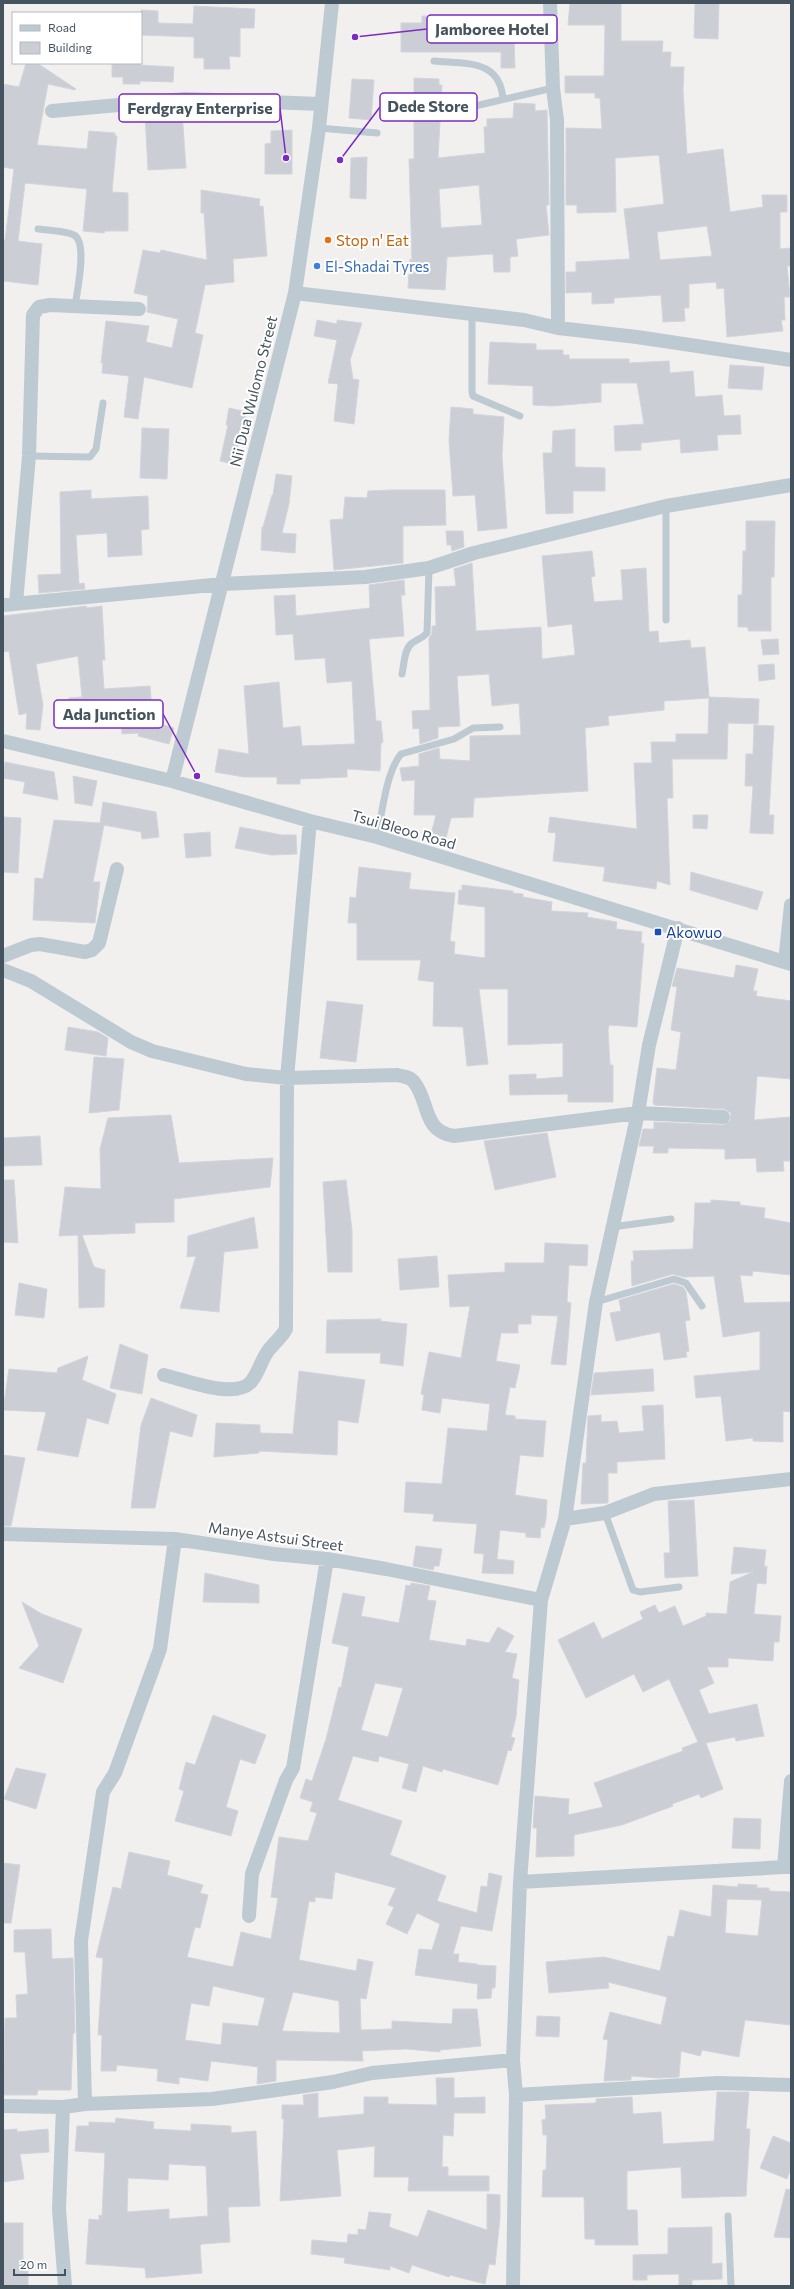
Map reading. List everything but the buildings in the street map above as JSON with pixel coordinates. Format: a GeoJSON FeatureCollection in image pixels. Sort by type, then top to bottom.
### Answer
{"type":"FeatureCollection","features":[{"type":"Feature","properties":{"kind":"street","name":"Nii Dua Wulomo Street"},"geometry":{"type":"LineString","coordinates":[[172,781],[223,584],[295,293],[319,128],[332,3]]}},
{"type":"Feature","properties":{"kind":"street"},"geometry":{"type":"LineString","coordinates":[[550,3],[553,88],[557,120],[558,328]]}},
{"type":"Feature","properties":{"kind":"street"},"geometry":{"type":"LineString","coordinates":[[52,111],[185,99],[321,104]]}},
{"type":"Feature","properties":{"kind":"street"},"geometry":{"type":"LineString","coordinates":[[295,293],[524,320],[558,328],[637,337],[791,360]]}},
{"type":"Feature","properties":{"kind":"street"},"geometry":{"type":"LineString","coordinates":[[139,309],[76,306],[39,307],[33,315],[30,456],[9,604],[223,584],[364,577],[429,568],[474,553],[666,506],[791,485]]}},
{"type":"Feature","properties":{"kind":"street","name":"Tsui Bleoo Road"},"geometry":{"type":"LineString","coordinates":[[3,741],[172,781],[310,821],[377,837],[678,928],[788,963]]}},
{"type":"Feature","properties":{"kind":"street"},"geometry":{"type":"LineString","coordinates":[[164,1375],[231,1391],[243,1388],[251,1382],[269,1350],[280,1340],[286,1329],[287,1078],[310,821]]}},
{"type":"Feature","properties":{"kind":"street"},"geometry":{"type":"LineString","coordinates":[[3,956],[31,945],[40,944],[85,952],[92,950],[99,943],[117,869]]}},
{"type":"Feature","properties":{"kind":"street"},"geometry":{"type":"LineString","coordinates":[[788,963],[791,905]]}},
{"type":"Feature","properties":{"kind":"street"},"geometry":{"type":"LineString","coordinates":[[513,2286],[516,2096],[513,2060],[520,1882],[541,1600],[565,1519],[596,1302],[638,1113],[649,1045],[678,928]]}},
{"type":"Feature","properties":{"kind":"street"},"geometry":{"type":"LineString","coordinates":[[3,970],[31,980],[131,1042],[152,1051],[246,1074],[287,1078],[397,1075],[407,1077],[414,1081],[434,1127],[443,1134],[454,1136],[638,1113],[723,1117]]}},
{"type":"Feature","properties":{"kind":"street"},"geometry":{"type":"LineString","coordinates":[[565,1519],[605,1513],[654,1494],[791,1479]]}},
{"type":"Feature","properties":{"kind":"street","name":"Manye Astsui Street"},"geometry":{"type":"LineString","coordinates":[[3,1534],[175,1539],[274,1554],[327,1559],[386,1568],[541,1600]]}},
{"type":"Feature","properties":{"kind":"street"},"geometry":{"type":"LineString","coordinates":[[85,2104],[81,1941],[103,1792],[115,1773],[160,1649],[175,1539]]}},
{"type":"Feature","properties":{"kind":"street"},"geometry":{"type":"LineString","coordinates":[[249,1916],[252,1874],[264,1835],[286,1780],[293,1768],[327,1559]]}},
{"type":"Feature","properties":{"kind":"street"},"geometry":{"type":"LineString","coordinates":[[520,1882],[787,1867],[791,1781]]}},
{"type":"Feature","properties":{"kind":"street"},"geometry":{"type":"LineString","coordinates":[[3,2106],[63,2107],[85,2104],[212,2099],[333,2082],[372,2073],[513,2060]]}},
{"type":"Feature","properties":{"kind":"street"},"geometry":{"type":"LineString","coordinates":[[516,2096],[718,2083],[791,2085]]}},
{"type":"Feature","properties":{"kind":"street"},"geometry":{"type":"LineString","coordinates":[[63,2107],[59,2209],[65,2286]]}},
{"type":"Feature","properties":{"kind":"lane"},"geometry":{"type":"LineString","coordinates":[[434,61],[480,65],[492,72],[502,86],[503,99]]}},
{"type":"Feature","properties":{"kind":"lane"},"geometry":{"type":"LineString","coordinates":[[449,112],[553,88]]}},
{"type":"Feature","properties":{"kind":"lane"},"geometry":{"type":"LineString","coordinates":[[319,128],[377,133]]}},
{"type":"Feature","properties":{"kind":"lane"},"geometry":{"type":"LineString","coordinates":[[38,229],[74,234],[79,239],[82,249],[76,306]]}},
{"type":"Feature","properties":{"kind":"lane"},"geometry":{"type":"LineString","coordinates":[[472,314],[471,340],[473,396],[520,416]]}},
{"type":"Feature","properties":{"kind":"lane"},"geometry":{"type":"LineString","coordinates":[[30,456],[90,457],[96,449],[103,403]]}},
{"type":"Feature","properties":{"kind":"lane"},"geometry":{"type":"LineString","coordinates":[[666,506],[666,620]]}},
{"type":"Feature","properties":{"kind":"lane"},"geometry":{"type":"LineString","coordinates":[[402,674],[409,646],[413,642],[422,639],[427,633],[429,568]]}},
{"type":"Feature","properties":{"kind":"lane"},"geometry":{"type":"LineString","coordinates":[[377,837],[392,771],[401,754],[454,739],[473,728],[500,727]]}},
{"type":"Feature","properties":{"kind":"lane"},"geometry":{"type":"LineString","coordinates":[[612,1227],[671,1220]]}},
{"type":"Feature","properties":{"kind":"lane"},"geometry":{"type":"LineString","coordinates":[[596,1302],[674,1279],[686,1283],[702,1306]]}},
{"type":"Feature","properties":{"kind":"lane"},"geometry":{"type":"LineString","coordinates":[[605,1513],[633,1590],[640,1592],[679,1587]]}},
{"type":"Feature","properties":{"kind":"lane"},"geometry":{"type":"LineString","coordinates":[[728,2216],[730,2286]]}},
{"type":"Feature","properties":{"kind":"place","name":"Jamboree Hotel"},"geometry":{"type":"Point","coordinates":[355,37]}},
{"type":"Feature","properties":{"kind":"place","name":"Ferdgray Enterprise"},"geometry":{"type":"Point","coordinates":[286,158]}},
{"type":"Feature","properties":{"kind":"place","name":"Dede Store"},"geometry":{"type":"Point","coordinates":[340,160]}},
{"type":"Feature","properties":{"kind":"place","name":"Stop n' Eat"},"geometry":{"type":"Point","coordinates":[328,240]}},
{"type":"Feature","properties":{"kind":"place","name":"El-Shadai Tyres"},"geometry":{"type":"Point","coordinates":[317,266]}},
{"type":"Feature","properties":{"kind":"place","name":"Ada Junction"},"geometry":{"type":"Point","coordinates":[197,776]}},
{"type":"Feature","properties":{"kind":"place","name":"Akowuo"},"geometry":{"type":"Point","coordinates":[658,932]}}]}
